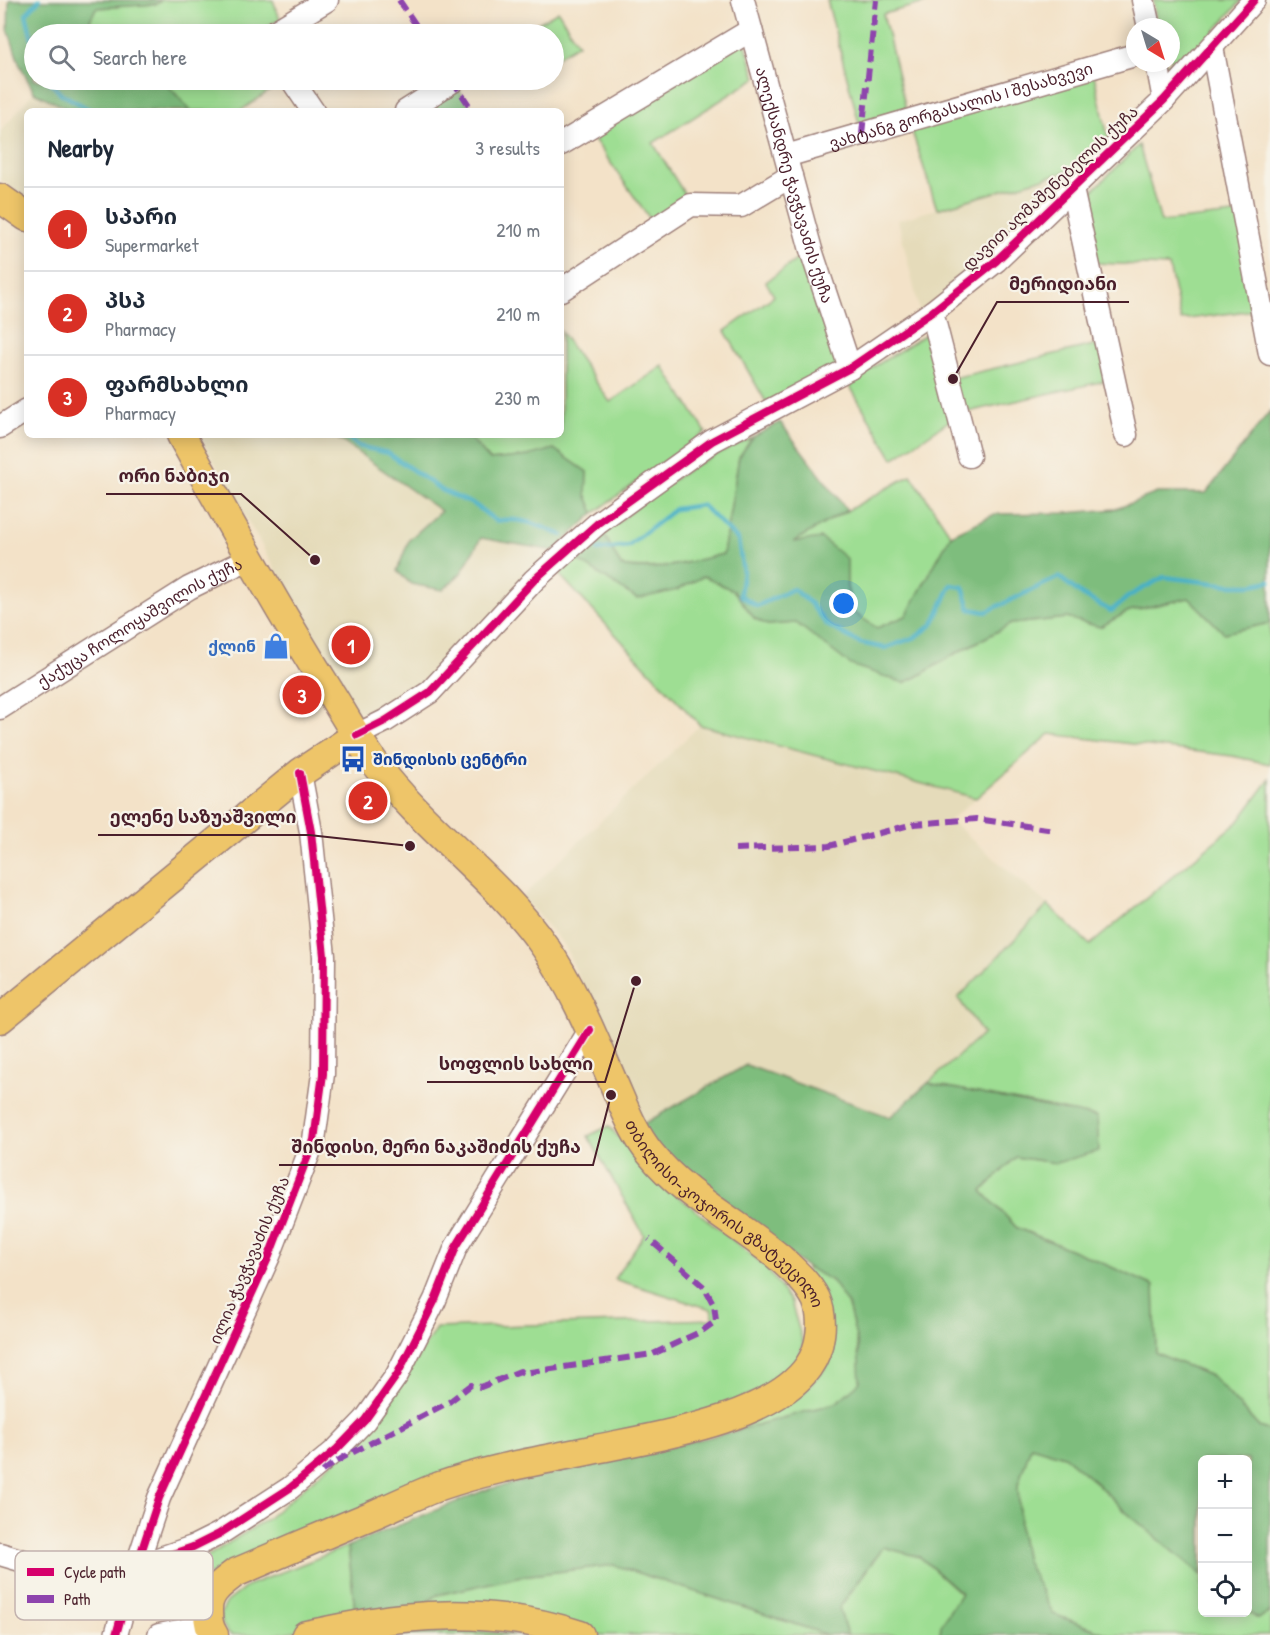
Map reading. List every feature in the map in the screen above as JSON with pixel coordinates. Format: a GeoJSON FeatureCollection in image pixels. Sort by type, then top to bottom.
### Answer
{"type":"FeatureCollection","features":[{"type":"Feature","properties":{"kind":"main road"},"geometry":{"type":"LineString","coordinates":[[0,198],[24,215]]}},
{"type":"Feature","properties":{"kind":"main road","name":"თბილისი-კოჯორის გზატკეცილი"},"geometry":{"type":"LineString","coordinates":[[183,438],[290,628],[373,761],[394,787],[532,928],[570,987],[634,1130],[649,1152],[669,1174],[764,1245],[797,1273],[816,1300],[821,1317],[819,1343],[809,1367],[781,1392],[738,1414],[687,1431],[501,1468],[440,1486],[235,1573],[213,1592]]}},
{"type":"Feature","properties":{"kind":"main road"},"geometry":{"type":"LineString","coordinates":[[0,1019],[300,773],[357,735]]}},
{"type":"Feature","properties":{"kind":"main road"},"geometry":{"type":"LineString","coordinates":[[306,1635],[400,1618],[445,1616],[508,1617],[580,1635]]}},
{"type":"Feature","properties":{"kind":"street"},"geometry":{"type":"LineString","coordinates":[[287,24],[327,0]]}},
{"type":"Feature","properties":{"kind":"street","name":"ალექსანდრე ჭავჭავაძის ქუჩა"},"geometry":{"type":"LineString","coordinates":[[743,0],[811,250],[850,368]]}},
{"type":"Feature","properties":{"kind":"street"},"geometry":{"type":"LineString","coordinates":[[1143,0],[1147,18]]}},
{"type":"Feature","properties":{"kind":"street","name":"დავით აღმაშენებელის ქუჩა"},"geometry":{"type":"LineString","coordinates":[[357,735],[385,721],[430,692],[534,580],[598,523],[712,441],[850,368],[932,312],[996,261],[1164,100],[1254,0]]}},
{"type":"Feature","properties":{"kind":"street"},"geometry":{"type":"LineString","coordinates":[[564,142],[751,30]]}},
{"type":"Feature","properties":{"kind":"street"},"geometry":{"type":"LineString","coordinates":[[1212,47],[1270,354]]}},
{"type":"Feature","properties":{"kind":"street","name":"ვახტანგ გორგასალის I შესახვევი"},"geometry":{"type":"LineString","coordinates":[[564,288],[692,205],[741,206],[789,166],[1126,58]]}},
{"type":"Feature","properties":{"kind":"street"},"geometry":{"type":"LineString","coordinates":[[1159,72],[1164,100]]}},
{"type":"Feature","properties":{"kind":"street"},"geometry":{"type":"LineString","coordinates":[[299,90],[311,108]]}},
{"type":"Feature","properties":{"kind":"street"},"geometry":{"type":"LineString","coordinates":[[411,108],[439,90]]}},
{"type":"Feature","properties":{"kind":"street"},"geometry":{"type":"LineString","coordinates":[[1072,189],[1126,435]]}},
{"type":"Feature","properties":{"kind":"street"},"geometry":{"type":"LineString","coordinates":[[932,312],[969,456]]}},
{"type":"Feature","properties":{"kind":"street"},"geometry":{"type":"LineString","coordinates":[[0,427],[24,412]]}},
{"type":"Feature","properties":{"kind":"street","name":"ქაქუცა ჩოლოყაშვილის ქუჩა"},"geometry":{"type":"LineString","coordinates":[[0,708],[189,588],[250,558]]}},
{"type":"Feature","properties":{"kind":"street","name":"ილია ჭავჭავაძის ქუჩა"},"geometry":{"type":"LineString","coordinates":[[142,1551],[159,1498],[268,1256],[314,1140],[323,1074],[324,956],[311,832],[300,773]]}},
{"type":"Feature","properties":{"kind":"street"},"geometry":{"type":"LineString","coordinates":[[181,1551],[219,1534],[290,1488],[337,1449],[365,1420],[397,1375],[435,1299],[456,1247],[590,1030]]}},
{"type":"Feature","properties":{"kind":"street"},"geometry":{"type":"LineString","coordinates":[[0,1554],[15,1558]]}},
{"type":"Feature","properties":{"kind":"street","name":"ილია ჭავჭავაძის ქუჩა"},"geometry":{"type":"LineString","coordinates":[[116,1635],[120,1620]]}},
{"type":"Feature","properties":{"kind":"street"},"geometry":{"type":"LineString","coordinates":[[159,1635],[211,1628]]}},
{"type":"Feature","properties":{"kind":"shaded area"},"geometry":{"type":"Polygon","coordinates":[[[34,92],[65,108],[24,108],[24,198],[0,179],[0,132],[34,92]]]}},
{"type":"Feature","properties":{"kind":"shaded area"},"geometry":{"type":"Polygon","coordinates":[[[1089,165],[920,313],[898,220],[1089,165]]]}},
{"type":"Feature","properties":{"kind":"shaded area"},"geometry":{"type":"Polygon","coordinates":[[[201,438],[337,438],[442,511],[409,540],[461,573],[481,538],[554,551],[422,686],[374,714],[356,712],[201,438]]]}},
{"type":"Feature","properties":{"kind":"shaded area"},"geometry":{"type":"Polygon","coordinates":[[[700,725],[976,798],[950,820],[1048,905],[958,998],[983,1033],[890,1117],[746,1065],[640,1126],[622,1078],[565,946],[522,897],[700,725]]]}},
{"type":"Feature","properties":{"kind":"green space"},"geometry":{"type":"Polygon","coordinates":[[[9,0],[161,0],[156,4],[96,8],[90,20],[91,24],[24,24],[24,73],[8,29],[9,0]]]}},
{"type":"Feature","properties":{"kind":"green space"},"geometry":{"type":"Polygon","coordinates":[[[161,0],[273,0],[280,19],[272,24],[91,24],[90,20],[96,8],[156,4],[161,0]]]}},
{"type":"Feature","properties":{"kind":"green space"},"geometry":{"type":"Polygon","coordinates":[[[827,0],[936,0],[883,14],[908,117],[861,131],[827,0]]]}},
{"type":"Feature","properties":{"kind":"green space"},"geometry":{"type":"Polygon","coordinates":[[[1153,0],[1242,0],[1180,70],[1180,18],[1156,18],[1153,0]]]}},
{"type":"Feature","properties":{"kind":"green space"},"geometry":{"type":"Polygon","coordinates":[[[558,11],[578,44],[564,53],[564,24],[537,24],[558,11]]]}},
{"type":"Feature","properties":{"kind":"green space"},"geometry":{"type":"Polygon","coordinates":[[[744,39],[756,78],[653,143],[687,198],[652,222],[589,132],[744,39]]]}},
{"type":"Feature","properties":{"kind":"green space"},"geometry":{"type":"Polygon","coordinates":[[[1093,71],[1110,146],[1089,165],[937,209],[910,125],[1093,71]]]}},
{"type":"Feature","properties":{"kind":"green space"},"geometry":{"type":"Polygon","coordinates":[[[1166,72],[1179,72],[1168,84],[1166,72]]]}},
{"type":"Feature","properties":{"kind":"green space"},"geometry":{"type":"Polygon","coordinates":[[[33,90],[172,90],[188,108],[65,108],[33,90]]]}},
{"type":"Feature","properties":{"kind":"green space"},"geometry":{"type":"Polygon","coordinates":[[[172,90],[271,90],[244,108],[188,108],[172,90]]]}},
{"type":"Feature","properties":{"kind":"green space"},"geometry":{"type":"Polygon","coordinates":[[[439,90],[459,90],[471,108],[411,108],[439,90]]]}},
{"type":"Feature","properties":{"kind":"green space"},"geometry":{"type":"Polygon","coordinates":[[[1139,145],[1161,222],[1243,213],[1261,309],[1181,320],[1169,266],[1094,263],[1079,204],[1139,145]]]}},
{"type":"Feature","properties":{"kind":"green space"},"geometry":{"type":"Polygon","coordinates":[[[806,253],[844,366],[766,402],[725,331],[774,296],[766,282],[806,253]]]}},
{"type":"Feature","properties":{"kind":"green space"},"geometry":{"type":"Polygon","coordinates":[[[931,331],[955,417],[893,459],[848,383],[931,331]]]}},
{"type":"Feature","properties":{"kind":"green space"},"geometry":{"type":"Polygon","coordinates":[[[564,336],[610,402],[663,366],[706,432],[594,513],[586,494],[587,472],[554,449],[528,456],[490,460],[471,439],[466,438],[564,438],[564,336]]]}},
{"type":"Feature","properties":{"kind":"green space"},"geometry":{"type":"Polygon","coordinates":[[[1106,342],[1114,379],[958,414],[949,379],[1106,342]]]}},
{"type":"Feature","properties":{"kind":"green space"},"geometry":{"type":"Polygon","coordinates":[[[1270,411],[1270,623],[1224,633],[1189,598],[1129,611],[1100,627],[1067,618],[1011,624],[904,683],[851,665],[796,623],[767,625],[754,618],[734,591],[704,576],[677,590],[637,599],[576,559],[604,534],[621,566],[659,567],[723,554],[739,457],[753,437],[780,422],[847,510],[793,542],[821,538],[847,559],[847,587],[853,612],[877,628],[906,616],[951,535],[995,514],[1066,513],[1116,509],[1157,493],[1206,493],[1270,411]]]}},
{"type":"Feature","properties":{"kind":"green space"},"geometry":{"type":"Polygon","coordinates":[[[753,437],[739,457],[723,554],[659,567],[621,566],[604,534],[649,497],[695,465],[753,437]]]}},
{"type":"Feature","properties":{"kind":"green space"},"geometry":{"type":"Polygon","coordinates":[[[337,438],[466,438],[471,439],[490,460],[528,456],[554,449],[587,472],[586,494],[594,513],[554,551],[481,538],[461,573],[443,590],[411,584],[397,571],[409,540],[441,511],[337,438]]]}},
{"type":"Feature","properties":{"kind":"green space"},"geometry":{"type":"Polygon","coordinates":[[[911,475],[951,535],[906,616],[877,628],[853,612],[847,587],[846,559],[791,542],[911,475]]]}},
{"type":"Feature","properties":{"kind":"green space"},"geometry":{"type":"Polygon","coordinates":[[[576,559],[606,577],[677,590],[704,576],[734,591],[754,618],[767,625],[796,623],[917,677],[1011,624],[1067,618],[1100,627],[1129,611],[1189,598],[1224,633],[1270,623],[1270,764],[1232,756],[1050,734],[976,798],[700,725],[559,574],[576,559]]]}},
{"type":"Feature","properties":{"kind":"green space"},"geometry":{"type":"Polygon","coordinates":[[[1270,779],[1270,1431],[1259,1427],[1213,1377],[1156,1353],[1154,1286],[1017,1228],[982,1191],[1016,1157],[1056,1163],[1097,1117],[928,1083],[983,1034],[958,998],[1048,905],[1090,945],[1238,822],[1270,779]]]}},
{"type":"Feature","properties":{"kind":"green space"},"geometry":{"type":"Polygon","coordinates":[[[746,1065],[890,1117],[928,1083],[1097,1117],[1099,1151],[1056,1163],[1016,1157],[982,1191],[1017,1228],[1154,1286],[1156,1353],[1213,1377],[1259,1427],[1270,1431],[1270,1612],[1257,1619],[1252,1615],[1252,1455],[1198,1455],[1198,1572],[1127,1513],[1064,1456],[1031,1446],[1018,1484],[1020,1531],[1026,1561],[1053,1614],[1110,1635],[940,1635],[941,1625],[961,1593],[920,1557],[883,1547],[839,1608],[847,1635],[828,1635],[614,1565],[521,1576],[437,1595],[415,1610],[356,1620],[348,1546],[485,1490],[735,1431],[836,1403],[860,1382],[858,1345],[848,1305],[832,1281],[805,1266],[681,1176],[640,1126],[746,1065]]]}},
{"type":"Feature","properties":{"kind":"green space"},"geometry":{"type":"Polygon","coordinates":[[[609,1126],[648,1172],[765,1266],[791,1302],[803,1343],[797,1365],[770,1387],[687,1419],[303,1531],[213,1573],[213,1553],[267,1519],[372,1429],[436,1328],[714,1319],[711,1309],[614,1279],[644,1235],[588,1136],[609,1126]]]}},
{"type":"Feature","properties":{"kind":"green space"},"geometry":{"type":"Polygon","coordinates":[[[805,1266],[830,1280],[845,1300],[854,1327],[861,1382],[836,1403],[735,1431],[804,1392],[825,1368],[832,1340],[805,1266]]]}},
{"type":"Feature","properties":{"kind":"green space"},"geometry":{"type":"Polygon","coordinates":[[[1031,1445],[1064,1456],[1127,1513],[1198,1572],[1198,1617],[1252,1617],[1252,1615],[1257,1619],[1270,1612],[1270,1635],[1110,1635],[1053,1614],[1026,1561],[1020,1531],[1018,1484],[1031,1445]]]}},
{"type":"Feature","properties":{"kind":"green space"},"geometry":{"type":"Polygon","coordinates":[[[348,1546],[356,1620],[272,1635],[232,1635],[228,1633],[222,1624],[221,1613],[227,1602],[249,1585],[348,1546]]]}},
{"type":"Feature","properties":{"kind":"green space"},"geometry":{"type":"Polygon","coordinates":[[[883,1547],[920,1557],[961,1594],[941,1625],[940,1635],[847,1635],[839,1608],[883,1547]]]}},
{"type":"Feature","properties":{"kind":"green space"},"geometry":{"type":"Polygon","coordinates":[[[614,1565],[828,1635],[586,1635],[415,1610],[437,1595],[521,1576],[614,1565]]]}},
{"type":"Feature","properties":{"kind":"green space"},"geometry":{"type":"Polygon","coordinates":[[[468,1630],[533,1635],[377,1635],[385,1634],[468,1630]]]}},
{"type":"Feature","properties":{"kind":"waterway"},"geometry":{"type":"LineString","coordinates":[[28,24],[26,14],[39,0]]}},
{"type":"Feature","properties":{"kind":"waterway"},"geometry":{"type":"LineString","coordinates":[[57,90],[87,108]]}},
{"type":"Feature","properties":{"kind":"waterway"},"geometry":{"type":"LineString","coordinates":[[349,438],[358,446],[388,453],[443,491],[475,505],[496,521],[522,521],[562,535]]}},
{"type":"Feature","properties":{"kind":"waterway"},"geometry":{"type":"LineString","coordinates":[[598,550],[628,546],[675,509],[702,505],[738,540],[743,571],[740,595],[757,606],[793,589],[810,603],[827,625],[860,643],[885,648],[916,637],[933,624],[951,585],[963,587],[970,609],[986,612],[1059,577],[1082,595],[1111,611],[1129,596],[1164,577],[1230,585],[1252,585],[1270,581]]}},
{"type":"Feature","properties":{"kind":"marked path"},"geometry":{"type":"LineString","coordinates":[[399,0],[415,24]]}},
{"type":"Feature","properties":{"kind":"marked path"},"geometry":{"type":"LineString","coordinates":[[862,134],[876,0]]}},
{"type":"Feature","properties":{"kind":"marked path"},"geometry":{"type":"LineString","coordinates":[[459,90],[471,108]]}},
{"type":"Feature","properties":{"kind":"marked path"},"geometry":{"type":"LineString","coordinates":[[735,849],[829,846],[914,824],[977,819],[1054,830]]}},
{"type":"Feature","properties":{"kind":"marked path"},"geometry":{"type":"LineString","coordinates":[[322,1471],[449,1402],[471,1385],[481,1387],[520,1371],[524,1373],[653,1354],[702,1331],[716,1321],[714,1305],[704,1287],[649,1239]]}},
{"type":"Feature","properties":{"kind":"cycle path"},"geometry":{"type":"LineString","coordinates":[[357,735],[385,721],[430,692],[534,580],[598,523],[712,441],[850,368],[932,312],[996,261],[1164,100],[1254,0]]}},
{"type":"Feature","properties":{"kind":"cycle path"},"geometry":{"type":"LineString","coordinates":[[142,1551],[159,1498],[269,1256],[314,1140],[323,1074],[324,956],[311,832],[300,773]]}},
{"type":"Feature","properties":{"kind":"cycle path"},"geometry":{"type":"LineString","coordinates":[[181,1551],[219,1534],[290,1488],[337,1449],[365,1420],[397,1375],[435,1300],[456,1247],[590,1030]]}},
{"type":"Feature","properties":{"kind":"cycle path"},"geometry":{"type":"LineString","coordinates":[[116,1635],[120,1620]]}},
{"type":"Feature","properties":{"kind":"place","name":"მერიდიანი"},"geometry":{"type":"Point","coordinates":[953,379]}},
{"type":"Feature","properties":{"kind":"place","name":"ორი ნაბიჯი"},"geometry":{"type":"Point","coordinates":[315,560]}},
{"type":"Feature","properties":{"kind":"place","name":"სპარი"},"geometry":{"type":"Point","coordinates":[351,645]}},
{"type":"Feature","properties":{"kind":"place","name":"ქლინ"},"geometry":{"type":"Point","coordinates":[276,646]}},
{"type":"Feature","properties":{"kind":"place","name":"ფარმსახლი"},"geometry":{"type":"Point","coordinates":[302,695]}},
{"type":"Feature","properties":{"kind":"place","name":"შინდისის ცენტრი"},"geometry":{"type":"Point","coordinates":[353,759]}},
{"type":"Feature","properties":{"kind":"place","name":"პსპ"},"geometry":{"type":"Point","coordinates":[368,801]}},
{"type":"Feature","properties":{"kind":"place","name":"ელენე საზუაშვილი"},"geometry":{"type":"Point","coordinates":[410,846]}},
{"type":"Feature","properties":{"kind":"place","name":"სოფლის სახლი"},"geometry":{"type":"Point","coordinates":[636,981]}},
{"type":"Feature","properties":{"kind":"place","name":"შინდისი, მერი ნაკაშიძის ქუჩა"},"geometry":{"type":"Point","coordinates":[611,1095]}}]}
